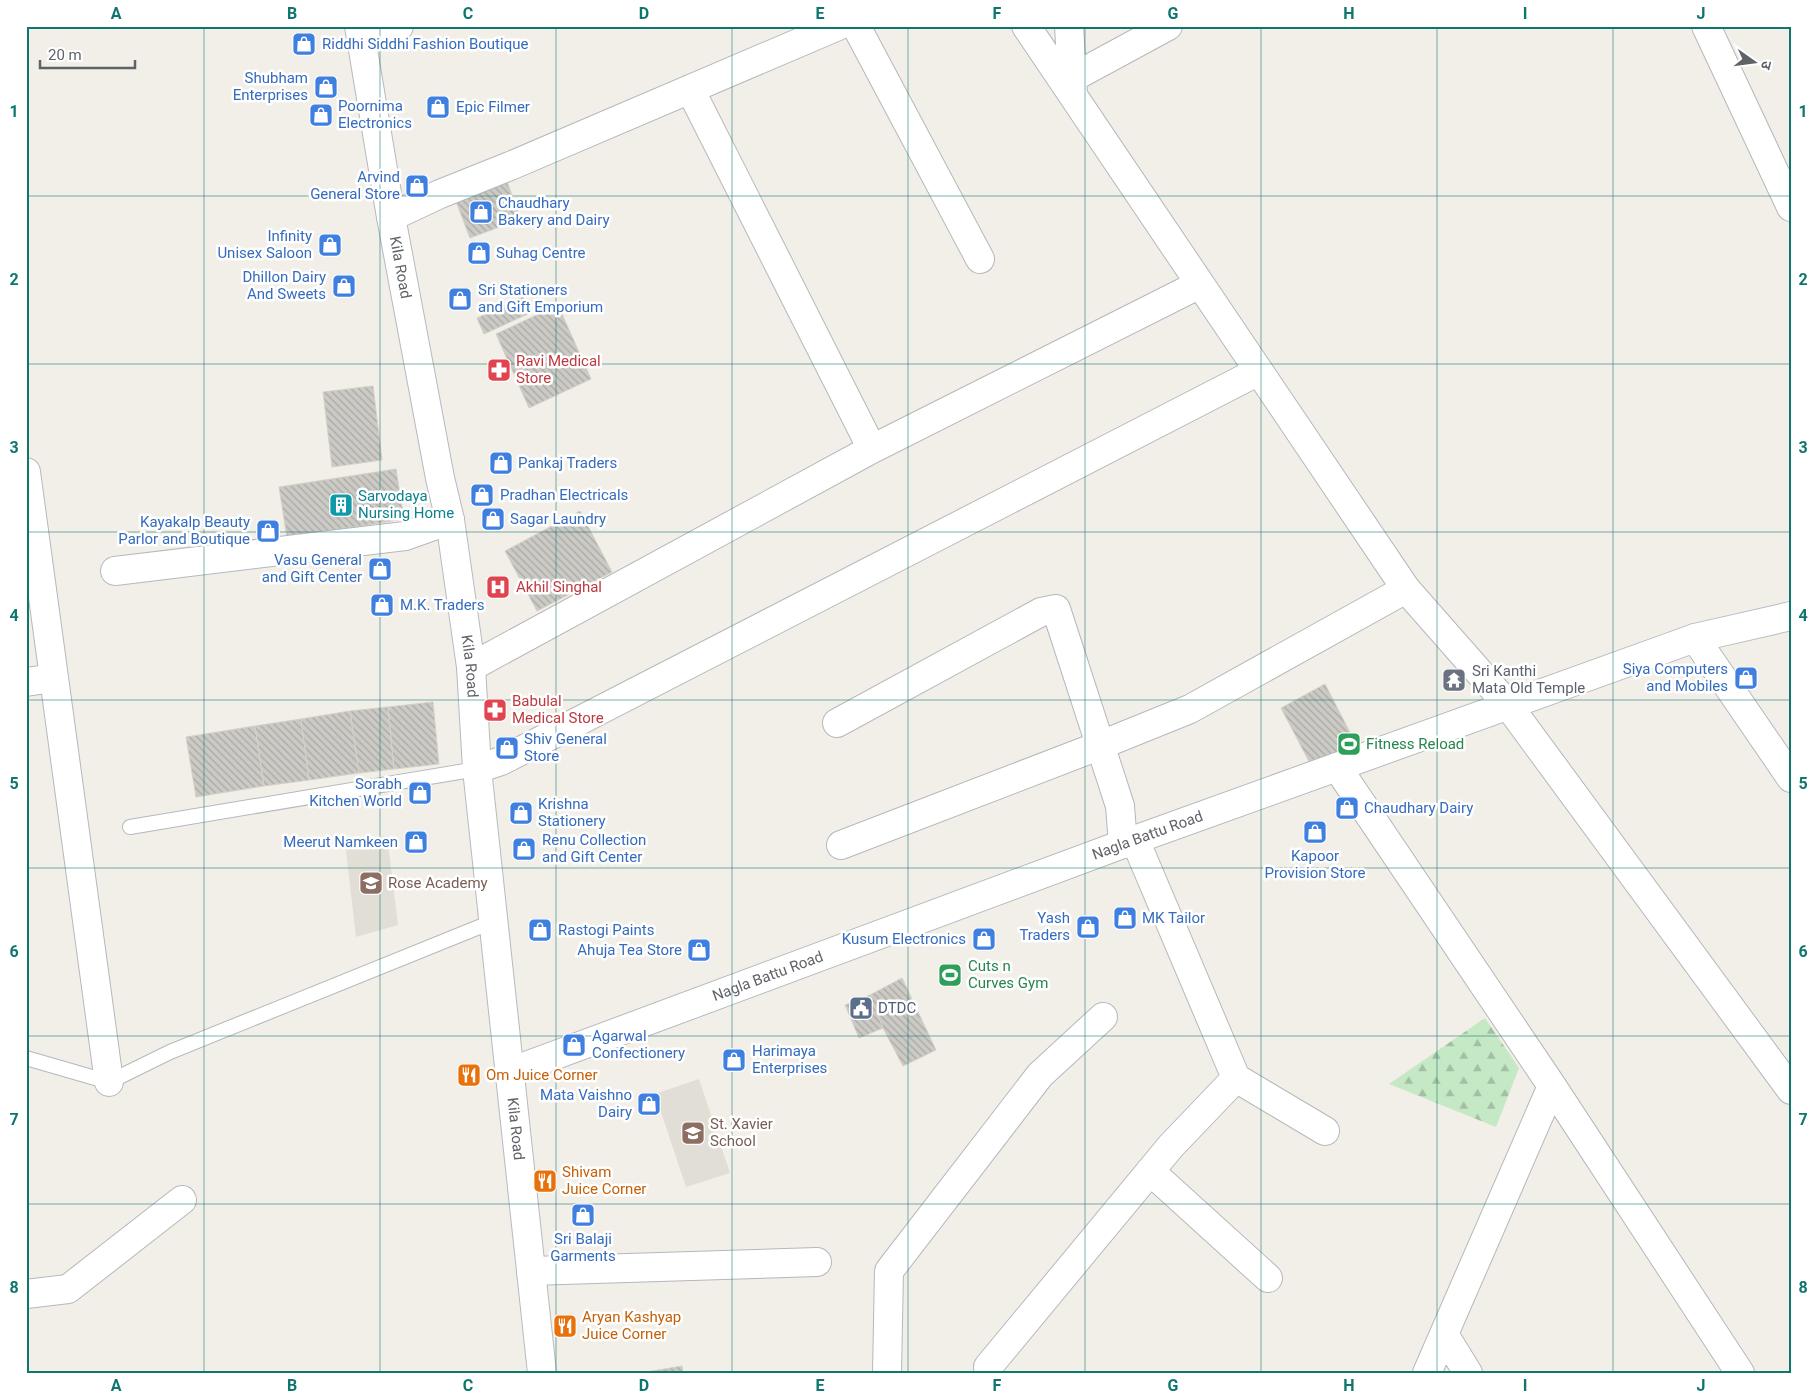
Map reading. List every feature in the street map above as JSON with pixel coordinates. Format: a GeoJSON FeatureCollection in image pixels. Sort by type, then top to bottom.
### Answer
{"type":"FeatureCollection","features":[{"type":"Feature","properties":{"kind":"street"},"geometry":{"type":"LineString","coordinates":[[360,34],[399,26]]}},
{"type":"Feature","properties":{"kind":"street"},"geometry":{"type":"LineString","coordinates":[[391,217],[440,194],[838,26]]}},
{"type":"Feature","properties":{"kind":"street"},"geometry":{"type":"LineString","coordinates":[[856,26],[980,259]]}},
{"type":"Feature","properties":{"kind":"street"},"geometry":{"type":"LineString","coordinates":[[1026,26],[1072,87],[1200,284],[1406,589],[1508,705],[1791,1090]]}},
{"type":"Feature","properties":{"kind":"street"},"geometry":{"type":"LineString","coordinates":[[1069,26],[1072,87]]}},
{"type":"Feature","properties":{"kind":"street"},"geometry":{"type":"LineString","coordinates":[[1072,87],[1168,26]]}},
{"type":"Feature","properties":{"kind":"street"},"geometry":{"type":"LineString","coordinates":[[1706,26],[1791,207]]}},
{"type":"Feature","properties":{"kind":"street","name":"Kila Road"},"geometry":{"type":"LineString","coordinates":[[360,34],[391,217],[440,478],[450,520],[471,666],[477,768],[542,1373]]}},
{"type":"Feature","properties":{"kind":"street"},"geometry":{"type":"LineString","coordinates":[[690,89],[872,449]]}},
{"type":"Feature","properties":{"kind":"street"},"geometry":{"type":"LineString","coordinates":[[471,666],[872,449],[1200,284]]}},
{"type":"Feature","properties":{"kind":"street"},"geometry":{"type":"LineString","coordinates":[[477,768],[501,762],[1259,371]]}},
{"type":"Feature","properties":{"kind":"street"},"geometry":{"type":"LineString","coordinates":[[26,472],[109,1082]]}},
{"type":"Feature","properties":{"kind":"street"},"geometry":{"type":"LineString","coordinates":[[115,571],[405,536],[450,520]]}},
{"type":"Feature","properties":{"kind":"street"},"geometry":{"type":"LineString","coordinates":[[841,845],[1190,709],[1406,589]]}},
{"type":"Feature","properties":{"kind":"street"},"geometry":{"type":"LineString","coordinates":[[837,722],[1041,612],[1056,610],[1101,745],[1129,842],[1236,1078],[1325,1131]]}},
{"type":"Feature","properties":{"kind":"street","name":"Nagla Battu Road"},"geometry":{"type":"LineString","coordinates":[[510,1072],[1129,842],[1695,638],[1791,616]]}},
{"type":"Feature","properties":{"kind":"street"},"geometry":{"type":"LineString","coordinates":[[1695,638],[1791,778]]}},
{"type":"Feature","properties":{"kind":"street"},"geometry":{"type":"LineString","coordinates":[[26,682],[53,678]]}},
{"type":"Feature","properties":{"kind":"street"},"geometry":{"type":"LineString","coordinates":[[1337,766],[1552,1086],[1740,1373]]}},
{"type":"Feature","properties":{"kind":"street"},"geometry":{"type":"LineString","coordinates":[[887,1373],[889,1271],[1040,1076],[1103,1017]]}},
{"type":"Feature","properties":{"kind":"street"},"geometry":{"type":"LineString","coordinates":[[988,1367],[1171,1146],[1236,1078]]}},
{"type":"Feature","properties":{"kind":"street"},"geometry":{"type":"LineString","coordinates":[[1427,1373],[1552,1086]]}},
{"type":"Feature","properties":{"kind":"street"},"geometry":{"type":"LineString","coordinates":[[1150,1171],[1268,1278]]}},
{"type":"Feature","properties":{"kind":"street"},"geometry":{"type":"LineString","coordinates":[[26,1294],[68,1290],[182,1200]]}},
{"type":"Feature","properties":{"kind":"street"},"geometry":{"type":"LineString","coordinates":[[531,1271],[816,1262]]}},
{"type":"Feature","properties":{"kind":"street"},"geometry":{"type":"LineString","coordinates":[[1444,1334],[1468,1373]]}},
{"type":"Feature","properties":{"kind":"lane"},"geometry":{"type":"LineString","coordinates":[[130,827],[477,768]]}},
{"type":"Feature","properties":{"kind":"lane"},"geometry":{"type":"LineString","coordinates":[[26,1058],[109,1082],[170,1052],[494,921]]}},
{"type":"Feature","properties":{"kind":"shaded area","name":"Rose Academy"},"geometry":{"type":"Polygon","coordinates":[[[387,836],[398,925],[356,937],[345,842],[387,836]]]}},
{"type":"Feature","properties":{"kind":"shaded area","name":"St. Xavier School"},"geometry":{"type":"Polygon","coordinates":[[[699,1079],[730,1173],[686,1187],[655,1094],[699,1079]]]}},
{"type":"Feature","properties":{"kind":"green space"},"geometry":{"type":"Polygon","coordinates":[[[1485,1018],[1519,1068],[1496,1127],[1389,1084],[1485,1018]]]}},
{"type":"Feature","properties":{"kind":"building"},"geometry":{"type":"Polygon","coordinates":[[[506,179],[521,219],[470,238],[455,199],[506,179]]]}},
{"type":"Feature","properties":{"kind":"building"},"geometry":{"type":"Polygon","coordinates":[[[523,297],[530,313],[484,334],[477,318],[523,297]]]}},
{"type":"Feature","properties":{"kind":"building"},"geometry":{"type":"Polygon","coordinates":[[[558,305],[591,379],[529,408],[496,334],[558,305]]]}},
{"type":"Feature","properties":{"kind":"building"},"geometry":{"type":"Polygon","coordinates":[[[373,386],[382,460],[332,467],[323,392],[373,386]]]}},
{"type":"Feature","properties":{"kind":"building","name":"Sarvodaya Nursing Home"},"geometry":{"type":"Polygon","coordinates":[[[396,469],[404,519],[287,538],[279,487],[396,469]]]}},
{"type":"Feature","properties":{"kind":"building"},"geometry":{"type":"Polygon","coordinates":[[[580,511],[612,572],[537,611],[505,551],[580,511]]]}},
{"type":"Feature","properties":{"kind":"building"},"geometry":{"type":"Polygon","coordinates":[[[1325,684],[1358,748],[1314,771],[1281,708],[1325,684]]]}},
{"type":"Feature","properties":{"kind":"building"},"geometry":{"type":"Polygon","coordinates":[[[433,702],[439,764],[394,769],[388,707],[433,702]]]}},
{"type":"Feature","properties":{"kind":"building"},"geometry":{"type":"Polygon","coordinates":[[[388,707],[394,769],[359,773],[350,711],[388,707]]]}},
{"type":"Feature","properties":{"kind":"building"},"geometry":{"type":"Polygon","coordinates":[[[350,711],[359,773],[309,780],[301,719],[350,711]]]}},
{"type":"Feature","properties":{"kind":"building"},"geometry":{"type":"Polygon","coordinates":[[[301,719],[309,780],[264,786],[255,726],[301,719]]]}},
{"type":"Feature","properties":{"kind":"building"},"geometry":{"type":"Polygon","coordinates":[[[255,726],[264,786],[196,797],[186,737],[255,726]]]}},
{"type":"Feature","properties":{"kind":"building"},"geometry":{"type":"Polygon","coordinates":[[[902,978],[936,1050],[903,1066],[883,1028],[870,995],[902,978]]]}},
{"type":"Feature","properties":{"kind":"building"},"geometry":{"type":"Polygon","coordinates":[[[870,995],[883,1028],[859,1038],[845,1005],[870,995]]]}},
{"type":"Feature","properties":{"kind":"building"},"geometry":{"type":"Polygon","coordinates":[[[682,1366],[683,1373],[641,1373],[682,1366]]]}},
{"type":"Feature","properties":{"kind":"place","name":"Riddhi Siddhi Fashion Boutique"},"geometry":{"type":"Point","coordinates":[304,44]}},
{"type":"Feature","properties":{"kind":"place","name":"Shubham Enterprises"},"geometry":{"type":"Point","coordinates":[326,87]}},
{"type":"Feature","properties":{"kind":"place","name":"Epic Filmer"},"geometry":{"type":"Point","coordinates":[438,107]}},
{"type":"Feature","properties":{"kind":"place","name":"Poornima Electronics"},"geometry":{"type":"Point","coordinates":[321,115]}},
{"type":"Feature","properties":{"kind":"place","name":"Arvind General Store"},"geometry":{"type":"Point","coordinates":[417,186]}},
{"type":"Feature","properties":{"kind":"place","name":"Chaudhary Bakery and Dairy"},"geometry":{"type":"Point","coordinates":[481,212]}},
{"type":"Feature","properties":{"kind":"place","name":"Infinity Unisex Saloon"},"geometry":{"type":"Point","coordinates":[330,245]}},
{"type":"Feature","properties":{"kind":"place","name":"Suhag Centre"},"geometry":{"type":"Point","coordinates":[479,253]}},
{"type":"Feature","properties":{"kind":"place","name":"Dhillon Dairy And Sweets"},"geometry":{"type":"Point","coordinates":[344,286]}},
{"type":"Feature","properties":{"kind":"place","name":"Sri Stationers and Gift Emporium"},"geometry":{"type":"Point","coordinates":[460,299]}},
{"type":"Feature","properties":{"kind":"place","name":"Ravi Medical Store"},"geometry":{"type":"Point","coordinates":[499,370]}},
{"type":"Feature","properties":{"kind":"place","name":"Pankaj Traders"},"geometry":{"type":"Point","coordinates":[501,463]}},
{"type":"Feature","properties":{"kind":"place","name":"Pradhan Electricals"},"geometry":{"type":"Point","coordinates":[482,495]}},
{"type":"Feature","properties":{"kind":"place","name":"Sarvodaya Nursing Home"},"geometry":{"type":"Point","coordinates":[341,505]}},
{"type":"Feature","properties":{"kind":"place","name":"Sagar Laundry"},"geometry":{"type":"Point","coordinates":[493,519]}},
{"type":"Feature","properties":{"kind":"place","name":"Kayakalp Beauty Parlor and Boutique"},"geometry":{"type":"Point","coordinates":[268,531]}},
{"type":"Feature","properties":{"kind":"place","name":"Vasu General and Gift Center"},"geometry":{"type":"Point","coordinates":[380,569]}},
{"type":"Feature","properties":{"kind":"place","name":"Akhil Singhal"},"geometry":{"type":"Point","coordinates":[498,587]}},
{"type":"Feature","properties":{"kind":"place","name":"M.K. Traders"},"geometry":{"type":"Point","coordinates":[382,605]}},
{"type":"Feature","properties":{"kind":"place","name":"Siya Computers and Mobiles"},"geometry":{"type":"Point","coordinates":[1746,678]}},
{"type":"Feature","properties":{"kind":"place","name":"Sri Kanthi Mata Old Temple"},"geometry":{"type":"Point","coordinates":[1454,680]}},
{"type":"Feature","properties":{"kind":"place","name":"Babulal Medical Store"},"geometry":{"type":"Point","coordinates":[495,710]}},
{"type":"Feature","properties":{"kind":"place","name":"Fitness Reload"},"geometry":{"type":"Point","coordinates":[1349,744]}},
{"type":"Feature","properties":{"kind":"place","name":"Shiv General Store"},"geometry":{"type":"Point","coordinates":[507,748]}},
{"type":"Feature","properties":{"kind":"place","name":"Sorabh Kitchen World"},"geometry":{"type":"Point","coordinates":[420,793]}},
{"type":"Feature","properties":{"kind":"place","name":"Chaudhary Dairy"},"geometry":{"type":"Point","coordinates":[1347,808]}},
{"type":"Feature","properties":{"kind":"place","name":"Krishna Stationery"},"geometry":{"type":"Point","coordinates":[521,813]}},
{"type":"Feature","properties":{"kind":"place","name":"Kapoor Provision Store"},"geometry":{"type":"Point","coordinates":[1315,832]}},
{"type":"Feature","properties":{"kind":"place","name":"Meerut Namkeen"},"geometry":{"type":"Point","coordinates":[416,842]}},
{"type":"Feature","properties":{"kind":"place","name":"Renu Collection and Gift Center"},"geometry":{"type":"Point","coordinates":[524,849]}},
{"type":"Feature","properties":{"kind":"place","name":"Rose Academy"},"geometry":{"type":"Point","coordinates":[371,883]}},
{"type":"Feature","properties":{"kind":"place","name":"MK Tailor"},"geometry":{"type":"Point","coordinates":[1125,918]}},
{"type":"Feature","properties":{"kind":"place","name":"Yash Traders"},"geometry":{"type":"Point","coordinates":[1088,927]}},
{"type":"Feature","properties":{"kind":"place","name":"Rastogi Paints"},"geometry":{"type":"Point","coordinates":[540,930]}},
{"type":"Feature","properties":{"kind":"place","name":"Kusum Electronics"},"geometry":{"type":"Point","coordinates":[984,939]}},
{"type":"Feature","properties":{"kind":"place","name":"Ahuja Tea Store"},"geometry":{"type":"Point","coordinates":[699,950]}},
{"type":"Feature","properties":{"kind":"place","name":"Cuts n Curves Gym"},"geometry":{"type":"Point","coordinates":[950,975]}},
{"type":"Feature","properties":{"kind":"place","name":"DTDC"},"geometry":{"type":"Point","coordinates":[861,1008]}},
{"type":"Feature","properties":{"kind":"place","name":"Agarwal Confectionery"},"geometry":{"type":"Point","coordinates":[574,1045]}},
{"type":"Feature","properties":{"kind":"place","name":"Harimaya Enterprises"},"geometry":{"type":"Point","coordinates":[734,1060]}},
{"type":"Feature","properties":{"kind":"place","name":"Om Juice Corner"},"geometry":{"type":"Point","coordinates":[469,1075]}},
{"type":"Feature","properties":{"kind":"place","name":"Mata Vaishno Dairy"},"geometry":{"type":"Point","coordinates":[649,1104]}},
{"type":"Feature","properties":{"kind":"place","name":"St. Xavier School"},"geometry":{"type":"Point","coordinates":[693,1133]}},
{"type":"Feature","properties":{"kind":"place","name":"Shivam Juice Corner"},"geometry":{"type":"Point","coordinates":[545,1181]}},
{"type":"Feature","properties":{"kind":"place","name":"Sri Balaji Garments"},"geometry":{"type":"Point","coordinates":[583,1215]}},
{"type":"Feature","properties":{"kind":"place","name":"Aryan Kashyap Juice Corner"},"geometry":{"type":"Point","coordinates":[565,1326]}}]}
